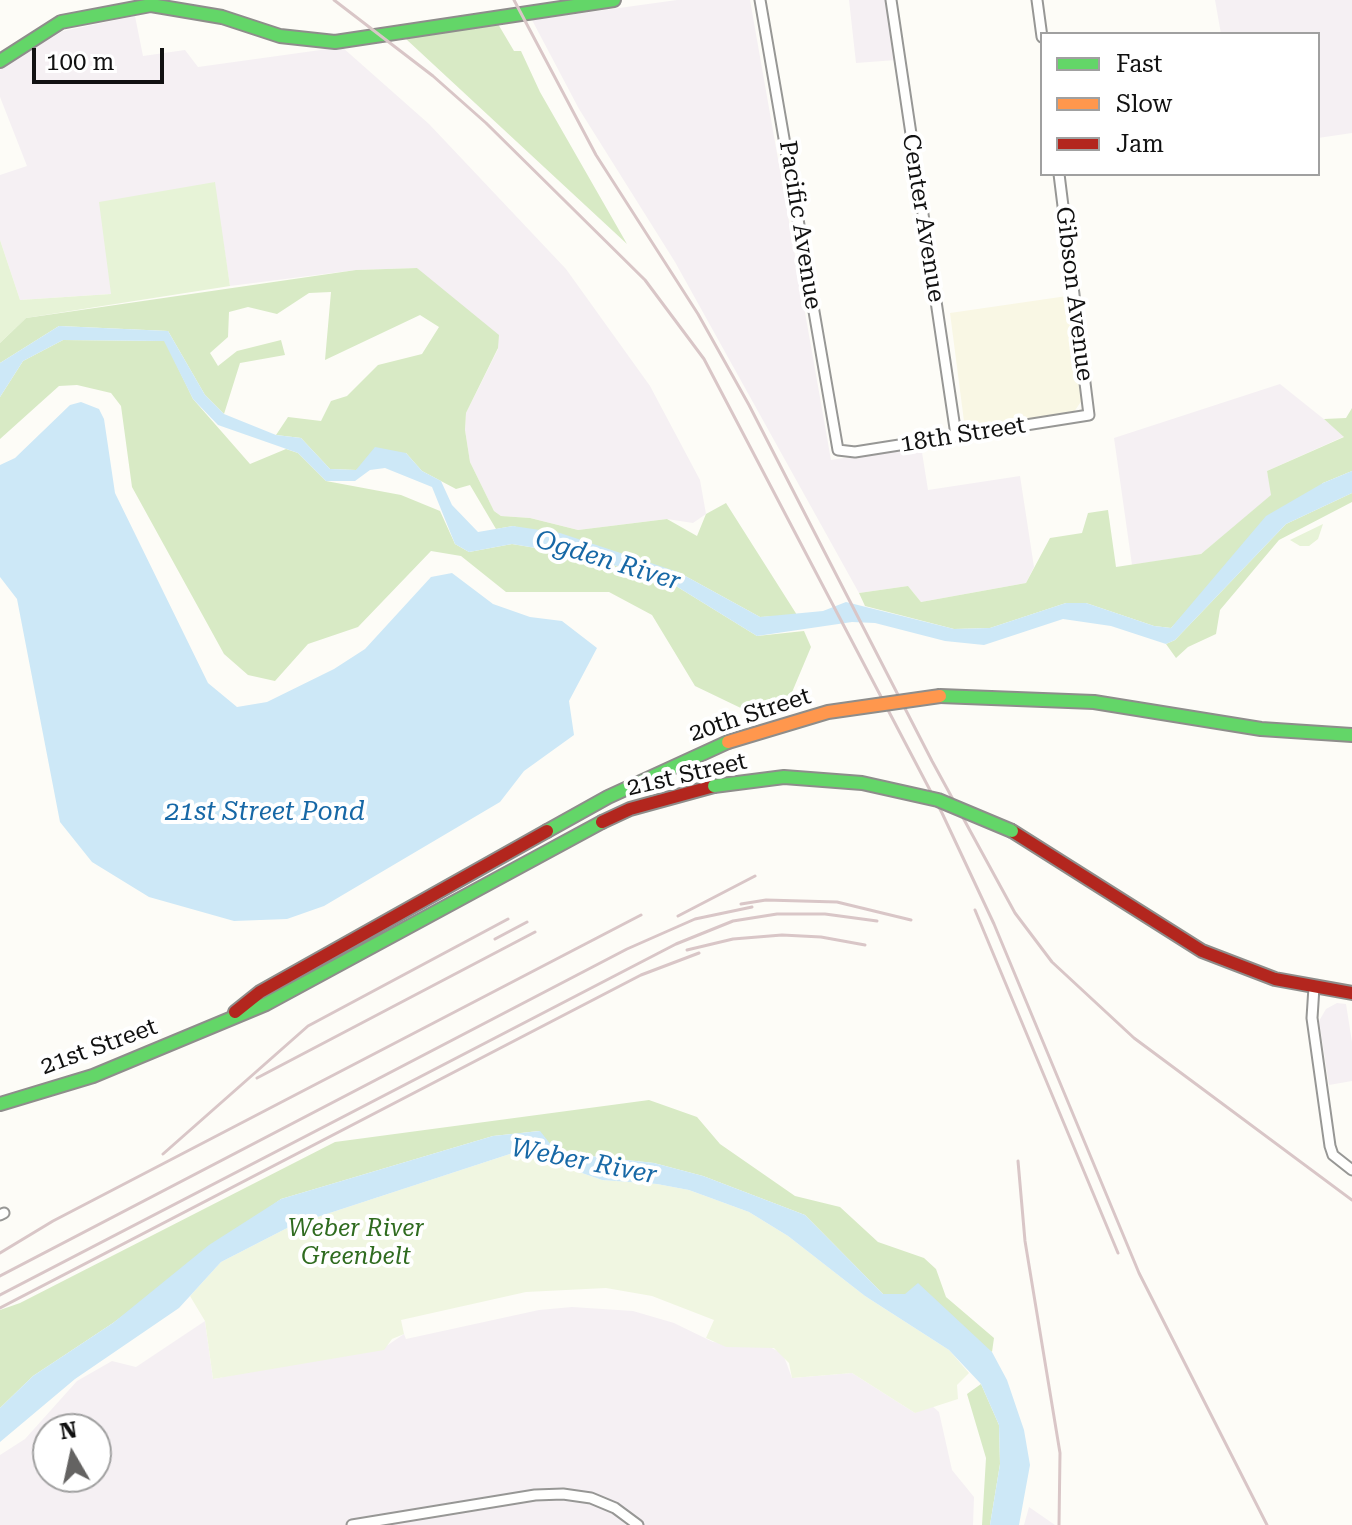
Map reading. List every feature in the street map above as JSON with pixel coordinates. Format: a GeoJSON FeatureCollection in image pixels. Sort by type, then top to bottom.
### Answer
{"type":"FeatureCollection","features":[{"type":"Feature","properties":{"kind":"main road"},"geometry":{"type":"LineString","coordinates":[[0,61],[61,22],[151,5],[222,17],[280,36],[335,42],[614,0]]}},
{"type":"Feature","properties":{"kind":"main road","name":"20th Street"},"geometry":{"type":"LineString","coordinates":[[226,1018],[260,992],[608,797],[728,742],[828,712],[940,696],[1035,697],[1094,702],[1261,729],[1352,735]]}},
{"type":"Feature","properties":{"kind":"main road","name":"21st Street"},"geometry":{"type":"LineString","coordinates":[[0,1104],[93,1076],[226,1018],[266,1004],[590,827],[630,809],[714,786],[784,777],[862,783],[938,800],[1012,831],[1202,951],[1250,971],[1352,993]]}},
{"type":"Feature","properties":{"kind":"street","name":"Pacific Avenue"},"geometry":{"type":"LineString","coordinates":[[760,0],[834,442],[838,450]]}},
{"type":"Feature","properties":{"kind":"street","name":"Center Avenue"},"geometry":{"type":"LineString","coordinates":[[891,0],[956,435]]}},
{"type":"Feature","properties":{"kind":"street"},"geometry":{"type":"LineString","coordinates":[[1037,0],[1041,32]]}},
{"type":"Feature","properties":{"kind":"street","name":"Gibson Avenue"},"geometry":{"type":"LineString","coordinates":[[1059,176],[1089,415]]}},
{"type":"Feature","properties":{"kind":"street","name":"18th Street"},"geometry":{"type":"LineString","coordinates":[[838,450],[855,452],[1089,415]]}},
{"type":"Feature","properties":{"kind":"street"},"geometry":{"type":"LineString","coordinates":[[1314,987],[1312,1018],[1330,1146],[1333,1155],[1352,1170]]}},
{"type":"Feature","properties":{"kind":"street"},"geometry":{"type":"LineString","coordinates":[[352,1525],[535,1495],[563,1494],[591,1498],[615,1508],[638,1525]]}},
{"type":"Feature","properties":{"kind":"shaded area"},"geometry":{"type":"Polygon","coordinates":[[[677,0],[750,0],[831,460],[921,446],[928,490],[1020,476],[1034,567],[1026,583],[921,602],[908,586],[859,593],[675,262],[579,109],[532,20],[677,0]]]}},
{"type":"Feature","properties":{"kind":"shaded area"},"geometry":{"type":"Polygon","coordinates":[[[849,0],[886,0],[896,60],[856,63],[849,0]]]}},
{"type":"Feature","properties":{"kind":"shaded area"},"geometry":{"type":"Polygon","coordinates":[[[1215,0],[1352,0],[1352,133],[1320,138],[1320,32],[1221,32],[1215,0]]]}},
{"type":"Feature","properties":{"kind":"shaded area"},"geometry":{"type":"Polygon","coordinates":[[[135,16],[143,56],[185,50],[198,67],[342,47],[429,124],[566,269],[650,386],[700,480],[706,514],[693,523],[667,519],[578,530],[530,518],[501,516],[494,511],[470,462],[465,430],[466,413],[498,349],[417,268],[356,270],[230,286],[214,182],[111,294],[20,300],[0,240],[0,175],[27,166],[0,97],[0,68],[63,31],[135,16]]]}},
{"type":"Feature","properties":{"kind":"shaded area"},"geometry":{"type":"Polygon","coordinates":[[[1074,295],[1084,397],[1074,412],[965,429],[950,313],[1074,295]]]}},
{"type":"Feature","properties":{"kind":"shaded area"},"geometry":{"type":"Polygon","coordinates":[[[1280,384],[1345,436],[1267,471],[1272,495],[1201,554],[1132,565],[1114,438],[1280,384]]]}},
{"type":"Feature","properties":{"kind":"shaded area"},"geometry":{"type":"Polygon","coordinates":[[[1337,1003],[1346,1004],[1352,1042],[1352,1081],[1329,1085],[1319,1021],[1326,1009],[1337,1003]]]}},
{"type":"Feature","properties":{"kind":"shaded area"},"geometry":{"type":"Polygon","coordinates":[[[572,1307],[633,1311],[674,1323],[713,1342],[768,1346],[783,1354],[792,1378],[852,1373],[915,1413],[931,1405],[939,1412],[952,1470],[974,1497],[973,1525],[0,1525],[0,1455],[32,1431],[32,1493],[112,1493],[112,1413],[48,1413],[77,1381],[112,1361],[136,1367],[205,1321],[213,1379],[388,1345],[404,1334],[406,1339],[539,1310],[572,1307]]]}},
{"type":"Feature","properties":{"kind":"shaded area"},"geometry":{"type":"Polygon","coordinates":[[[1029,1507],[1055,1525],[1024,1525],[1029,1507]]]}},
{"type":"Feature","properties":{"kind":"green space"},"geometry":{"type":"Polygon","coordinates":[[[498,24],[514,51],[521,51],[540,92],[627,244],[406,39],[498,24]]]}},
{"type":"Feature","properties":{"kind":"green space"},"geometry":{"type":"Polygon","coordinates":[[[215,182],[230,286],[26,318],[0,343],[0,240],[20,300],[111,294],[99,202],[215,182]]]}},
{"type":"Feature","properties":{"kind":"green space"},"geometry":{"type":"Polygon","coordinates":[[[417,268],[499,335],[498,348],[466,413],[465,430],[470,462],[494,511],[501,516],[530,518],[578,530],[667,519],[697,536],[706,514],[726,503],[797,615],[760,617],[678,572],[513,526],[496,529],[470,485],[456,489],[422,471],[406,453],[356,470],[330,469],[301,438],[276,435],[288,417],[321,421],[331,401],[347,396],[378,365],[422,354],[439,327],[420,315],[325,360],[331,292],[309,293],[277,314],[248,307],[229,312],[228,337],[210,353],[218,366],[237,351],[281,340],[285,355],[240,363],[224,414],[205,395],[168,331],[59,326],[0,363],[0,343],[26,318],[356,270],[417,268]]]}},
{"type":"Feature","properties":{"kind":"green space"},"geometry":{"type":"Polygon","coordinates":[[[63,340],[165,341],[193,399],[250,464],[286,449],[298,453],[326,481],[401,495],[440,511],[455,544],[469,552],[512,544],[590,557],[676,586],[757,636],[804,631],[811,647],[790,697],[747,711],[695,686],[652,615],[609,592],[506,592],[461,556],[431,551],[358,627],[308,644],[275,681],[248,675],[224,654],[132,487],[121,406],[111,393],[77,385],[59,386],[0,439],[0,397],[23,361],[63,340]]]}},
{"type":"Feature","properties":{"kind":"green space"},"geometry":{"type":"Polygon","coordinates":[[[1352,408],[1352,471],[1323,483],[1207,589],[1171,628],[1154,626],[1086,603],[1066,603],[990,628],[954,629],[865,606],[859,593],[908,586],[921,602],[1026,583],[1050,538],[1082,533],[1088,513],[1108,510],[1116,567],[1201,554],[1271,495],[1267,471],[1344,437],[1324,419],[1346,418],[1352,408]]]}},
{"type":"Feature","properties":{"kind":"green space"},"geometry":{"type":"Polygon","coordinates":[[[1352,493],[1352,502],[1279,540],[1220,610],[1216,634],[1188,647],[1176,658],[1166,644],[1175,640],[1286,524],[1352,493]]]}},
{"type":"Feature","properties":{"kind":"green space"},"geometry":{"type":"Polygon","coordinates":[[[1323,524],[1318,539],[1309,546],[1300,546],[1290,540],[1323,524]]]}},
{"type":"Feature","properties":{"kind":"green space","name":"Weber River Greenbelt"},"geometry":{"type":"Polygon","coordinates":[[[649,1100],[697,1117],[720,1144],[795,1196],[840,1207],[878,1242],[924,1258],[936,1269],[946,1297],[994,1338],[992,1352],[905,1294],[883,1294],[805,1215],[703,1176],[654,1163],[572,1154],[551,1146],[539,1131],[493,1136],[281,1199],[113,1323],[33,1376],[0,1408],[0,1310],[20,1303],[335,1142],[649,1100]]]}},
{"type":"Feature","properties":{"kind":"green space"},"geometry":{"type":"Polygon","coordinates":[[[519,1151],[602,1180],[689,1190],[749,1212],[788,1236],[865,1296],[949,1350],[969,1373],[957,1385],[958,1399],[915,1413],[852,1373],[792,1378],[789,1363],[774,1348],[726,1347],[706,1338],[714,1320],[652,1296],[606,1288],[526,1292],[401,1320],[404,1334],[392,1339],[384,1350],[213,1379],[205,1321],[190,1296],[221,1262],[293,1225],[519,1151]]]}},
{"type":"Feature","properties":{"kind":"green space"},"geometry":{"type":"Polygon","coordinates":[[[981,1384],[999,1425],[1000,1464],[990,1525],[982,1525],[986,1458],[967,1394],[981,1384]]]}},
{"type":"Feature","properties":{"kind":"water","name":"Ogden River"},"geometry":{"type":"Polygon","coordinates":[[[59,326],[168,331],[205,395],[224,414],[276,435],[301,438],[330,469],[356,470],[375,447],[406,453],[422,471],[441,481],[452,505],[478,532],[513,526],[560,533],[678,572],[760,617],[823,611],[846,602],[954,629],[990,628],[1066,603],[1086,603],[1154,626],[1171,628],[1266,516],[1323,483],[1352,471],[1352,493],[1286,524],[1175,640],[1166,644],[1111,626],[1063,619],[984,645],[945,641],[875,623],[852,622],[757,636],[676,586],[590,557],[512,544],[469,552],[455,544],[432,487],[385,468],[370,470],[355,481],[326,481],[298,453],[218,425],[193,399],[164,341],[63,340],[23,361],[0,397],[0,363],[59,326]]]}},
{"type":"Feature","properties":{"kind":"water","name":"21st Street Pond"},"geometry":{"type":"Polygon","coordinates":[[[81,402],[99,409],[104,419],[115,493],[208,683],[237,707],[267,702],[334,669],[365,649],[431,577],[452,573],[493,604],[530,617],[562,621],[597,648],[569,701],[574,735],[524,771],[500,802],[324,906],[287,919],[234,921],[149,897],[92,862],[60,822],[17,599],[0,577],[0,465],[15,458],[70,405],[81,402]]]}},
{"type":"Feature","properties":{"kind":"water","name":"Weber River"},"geometry":{"type":"Polygon","coordinates":[[[540,1131],[552,1146],[572,1154],[654,1163],[703,1176],[805,1215],[883,1294],[905,1294],[918,1283],[992,1352],[1007,1380],[1024,1430],[1030,1465],[1019,1525],[990,1525],[1000,1464],[999,1425],[981,1384],[949,1350],[865,1296],[788,1236],[749,1212],[689,1190],[602,1180],[519,1151],[293,1225],[221,1262],[179,1308],[75,1379],[0,1442],[0,1408],[33,1376],[113,1323],[209,1245],[281,1199],[493,1136],[540,1131]]]}},
{"type":"Feature","properties":{"kind":"railway"},"geometry":{"type":"LineString","coordinates":[[334,0],[433,76],[486,123],[645,280],[704,359],[942,813],[994,924],[1139,1273],[1267,1525]]}},
{"type":"Feature","properties":{"kind":"railway"},"geometry":{"type":"LineString","coordinates":[[514,0],[596,155],[698,314],[749,405],[932,761],[1015,913],[1052,962],[1134,1038],[1352,1200]]}},
{"type":"Feature","properties":{"kind":"railway"},"geometry":{"type":"LineString","coordinates":[[678,916],[755,876]]}},
{"type":"Feature","properties":{"kind":"railway"},"geometry":{"type":"LineString","coordinates":[[741,904],[766,900],[837,902],[911,920]]}},
{"type":"Feature","properties":{"kind":"railway"},"geometry":{"type":"LineString","coordinates":[[0,1276],[627,949],[695,919],[752,907]]}},
{"type":"Feature","properties":{"kind":"railway"},"geometry":{"type":"LineString","coordinates":[[975,910],[1118,1253]]}},
{"type":"Feature","properties":{"kind":"railway"},"geometry":{"type":"LineString","coordinates":[[0,1295],[676,944],[733,921],[777,914],[825,914],[877,921]]}},
{"type":"Feature","properties":{"kind":"railway"},"geometry":{"type":"LineString","coordinates":[[0,1253],[53,1221],[641,915]]}},
{"type":"Feature","properties":{"kind":"railway"},"geometry":{"type":"LineString","coordinates":[[163,1154],[308,1026],[508,919]]}},
{"type":"Feature","properties":{"kind":"railway"},"geometry":{"type":"LineString","coordinates":[[495,939],[527,922]]}},
{"type":"Feature","properties":{"kind":"railway"},"geometry":{"type":"LineString","coordinates":[[257,1078],[535,932]]}},
{"type":"Feature","properties":{"kind":"railway"},"geometry":{"type":"LineString","coordinates":[[687,950],[733,939],[782,935],[821,937],[865,945]]}},
{"type":"Feature","properties":{"kind":"railway"},"geometry":{"type":"LineString","coordinates":[[0,1308],[641,975],[699,953]]}},
{"type":"Feature","properties":{"kind":"railway"},"geometry":{"type":"LineString","coordinates":[[1018,1161],[1025,1241],[1060,1453],[1059,1525]]}},
{"type":"Feature","properties":{"kind":"traffic: fast"},"geometry":{"type":"LineString","coordinates":[[0,61],[61,22],[151,5],[222,17],[280,36],[335,42],[614,0]]}},
{"type":"Feature","properties":{"kind":"traffic: fast"},"geometry":{"type":"LineString","coordinates":[[940,696],[1094,702],[1261,729],[1352,735]]}},
{"type":"Feature","properties":{"kind":"traffic: fast"},"geometry":{"type":"LineString","coordinates":[[547,831],[608,797],[728,742]]}},
{"type":"Feature","properties":{"kind":"traffic: fast"},"geometry":{"type":"LineString","coordinates":[[714,786],[784,777],[862,783],[938,800],[1012,831]]}},
{"type":"Feature","properties":{"kind":"traffic: fast"},"geometry":{"type":"LineString","coordinates":[[0,1104],[93,1076],[266,1004],[602,822]]}},
{"type":"Feature","properties":{"kind":"traffic: jam"},"geometry":{"type":"LineString","coordinates":[[602,822],[630,809],[714,786]]}},
{"type":"Feature","properties":{"kind":"traffic: jam"},"geometry":{"type":"LineString","coordinates":[[235,1012],[260,992],[547,831]]}},
{"type":"Feature","properties":{"kind":"traffic: jam"},"geometry":{"type":"LineString","coordinates":[[1012,831],[1202,951],[1275,979],[1352,993]]}},
{"type":"Feature","properties":{"kind":"traffic: slow"},"geometry":{"type":"LineString","coordinates":[[728,742],[828,712],[940,696]]}}]}
